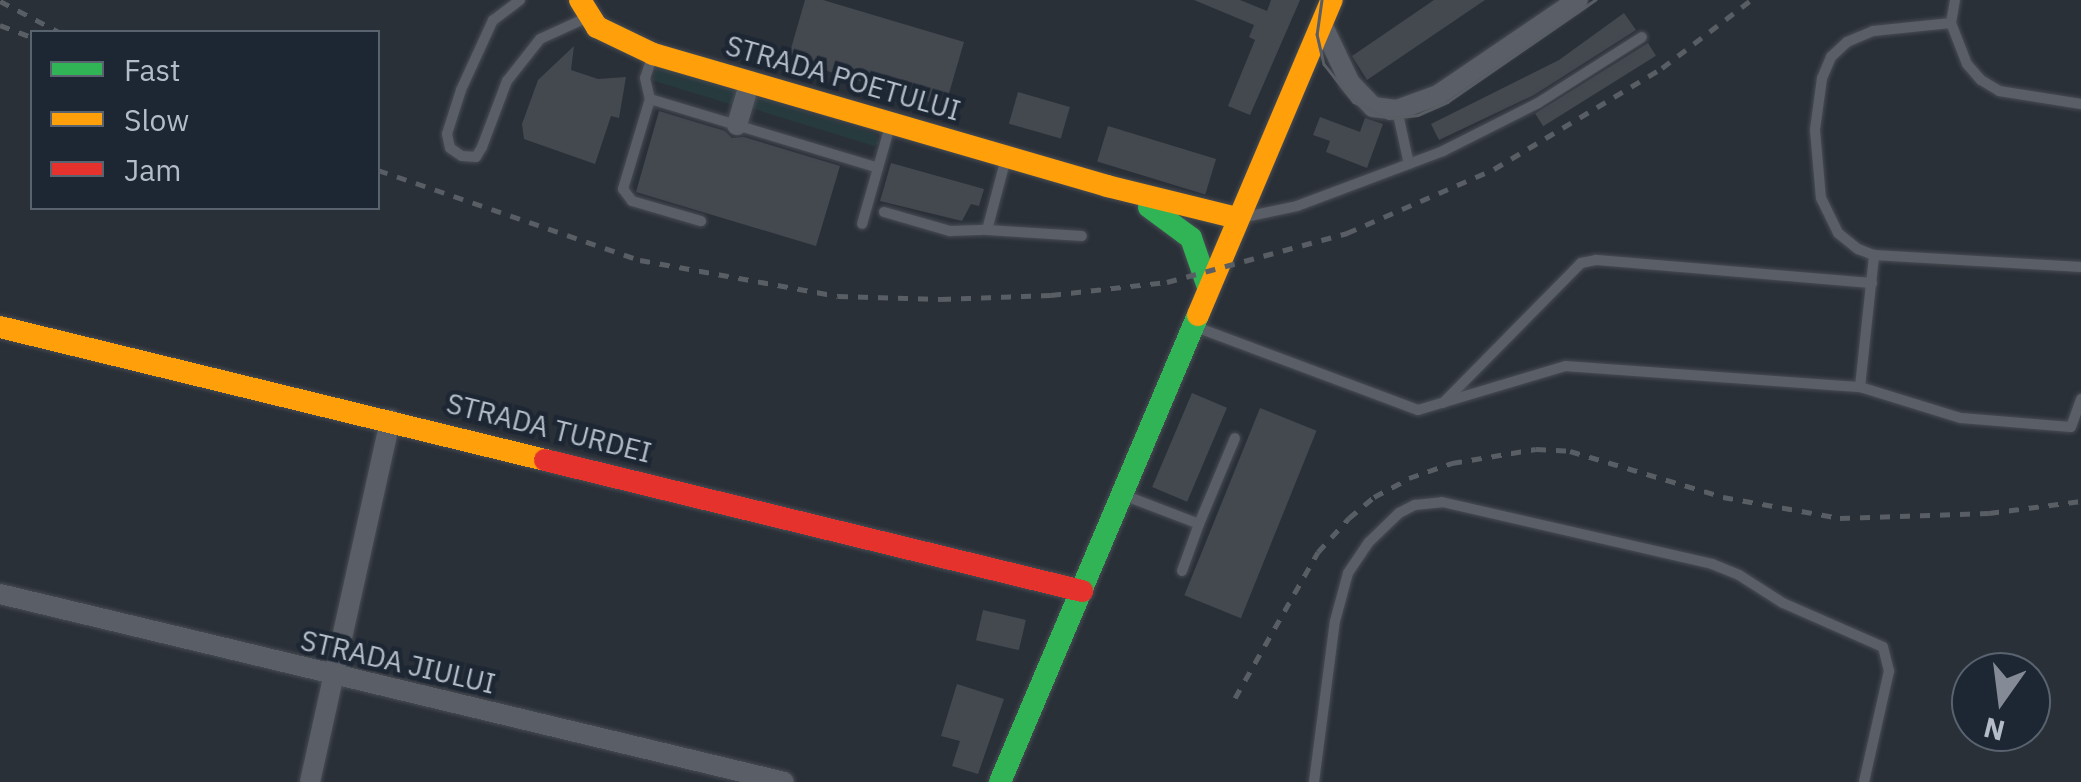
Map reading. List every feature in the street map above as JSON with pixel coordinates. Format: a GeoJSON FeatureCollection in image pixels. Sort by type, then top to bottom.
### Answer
{"type":"FeatureCollection","features":[{"type":"Feature","properties":{"kind":"street"},"geometry":{"type":"LineString","coordinates":[[1000,782],[1332,0]]}},
{"type":"Feature","properties":{"kind":"street"},"geometry":{"type":"LineString","coordinates":[[1322,24],[1350,83],[1373,107],[1397,110],[1438,95],[1566,4]]}},
{"type":"Feature","properties":{"kind":"street","name":"STRADA POETULUI"},"geometry":{"type":"LineString","coordinates":[[584,8],[606,34],[653,54],[1107,186],[1237,218]]}},
{"type":"Feature","properties":{"kind":"street"},"geometry":{"type":"LineString","coordinates":[[737,126],[750,82]]}},
{"type":"Feature","properties":{"kind":"street","name":"STRADA POETULUI"},"geometry":{"type":"LineString","coordinates":[[1107,186],[1180,226],[1196,249],[1208,287]]}},
{"type":"Feature","properties":{"kind":"street","name":"STRADA TURDEI"},"geometry":{"type":"LineString","coordinates":[[0,327],[1082,591]]}},
{"type":"Feature","properties":{"kind":"street"},"geometry":{"type":"LineString","coordinates":[[310,782],[390,420]]}},
{"type":"Feature","properties":{"kind":"street","name":"STRADA JIULUI"},"geometry":{"type":"LineString","coordinates":[[0,594],[784,782]]}},
{"type":"Feature","properties":{"kind":"lane"},"geometry":{"type":"LineString","coordinates":[[520,0],[493,20],[460,90],[447,134],[450,148],[462,156],[476,157],[507,81],[540,39],[584,8]]}},
{"type":"Feature","properties":{"kind":"lane"},"geometry":{"type":"LineString","coordinates":[[1955,0],[1951,23],[1967,64],[1999,91],[2081,104]]}},
{"type":"Feature","properties":{"kind":"lane"},"geometry":{"type":"LineString","coordinates":[[1951,23],[1873,31],[1847,42],[1832,57],[1822,78],[1815,130],[1821,198],[1838,233],[1858,249],[1874,255],[2081,267]]}},
{"type":"Feature","properties":{"kind":"lane"},"geometry":{"type":"LineString","coordinates":[[1237,218],[1297,206],[1409,164],[1538,102],[1642,36]]}},
{"type":"Feature","properties":{"kind":"lane"},"geometry":{"type":"LineString","coordinates":[[653,54],[645,78],[650,99],[623,184],[624,194],[701,222]]}},
{"type":"Feature","properties":{"kind":"lane"},"geometry":{"type":"LineString","coordinates":[[650,99],[878,168]]}},
{"type":"Feature","properties":{"kind":"lane"},"geometry":{"type":"LineString","coordinates":[[1397,110],[1409,164]]}},
{"type":"Feature","properties":{"kind":"lane"},"geometry":{"type":"LineString","coordinates":[[862,224],[890,123]]}},
{"type":"Feature","properties":{"kind":"lane"},"geometry":{"type":"LineString","coordinates":[[987,230],[1006,157]]}},
{"type":"Feature","properties":{"kind":"lane"},"geometry":{"type":"LineString","coordinates":[[884,212],[950,232],[987,230],[1082,236]]}},
{"type":"Feature","properties":{"kind":"lane"},"geometry":{"type":"LineString","coordinates":[[1860,388],[1874,255]]}},
{"type":"Feature","properties":{"kind":"lane"},"geometry":{"type":"LineString","coordinates":[[1442,405],[1581,263],[1596,260],[1872,283]]}},
{"type":"Feature","properties":{"kind":"lane"},"geometry":{"type":"LineString","coordinates":[[1191,325],[1418,410],[1566,366],[1860,388],[1961,418],[2072,427],[2081,399]]}},
{"type":"Feature","properties":{"kind":"lane"},"geometry":{"type":"LineString","coordinates":[[1182,571],[1234,438]]}},
{"type":"Feature","properties":{"kind":"lane"},"geometry":{"type":"LineString","coordinates":[[1121,494],[1199,524]]}},
{"type":"Feature","properties":{"kind":"lane"},"geometry":{"type":"LineString","coordinates":[[1314,782],[1335,621],[1348,573],[1368,542],[1399,513],[1442,502],[1712,564],[1739,575],[1783,603],[1884,647],[1889,671],[1864,782]]}},
{"type":"Feature","properties":{"kind":"green space"},"geometry":{"type":"Polygon","coordinates":[[[657,67],[736,91],[732,105],[653,80],[657,67]]]}},
{"type":"Feature","properties":{"kind":"green space"},"geometry":{"type":"Polygon","coordinates":[[[757,97],[876,134],[879,143],[874,146],[751,108],[751,99],[757,97]]]}},
{"type":"Feature","properties":{"kind":"building"},"geometry":{"type":"Polygon","coordinates":[[[805,0],[823,0],[964,42],[945,107],[788,59],[805,0]]]}},
{"type":"Feature","properties":{"kind":"building"},"geometry":{"type":"Polygon","coordinates":[[[1194,0],[1240,0],[1267,11],[1271,0],[1300,0],[1250,115],[1228,106],[1255,40],[1249,37],[1254,25],[1194,0]]]}},
{"type":"Feature","properties":{"kind":"building"},"geometry":{"type":"Polygon","coordinates":[[[1434,0],[1485,0],[1367,80],[1352,56],[1434,0]]]}},
{"type":"Feature","properties":{"kind":"building"},"geometry":{"type":"Polygon","coordinates":[[[1624,13],[1636,30],[1534,95],[1439,140],[1431,124],[1559,60],[1624,13]]]}},
{"type":"Feature","properties":{"kind":"building"},"geometry":{"type":"Polygon","coordinates":[[[1648,43],[1656,56],[1543,126],[1535,113],[1648,43]]]}},
{"type":"Feature","properties":{"kind":"building"},"geometry":{"type":"Polygon","coordinates":[[[574,46],[571,70],[598,79],[626,77],[619,118],[611,116],[595,164],[524,139],[522,124],[538,80],[574,46]]]}},
{"type":"Feature","properties":{"kind":"building"},"geometry":{"type":"Polygon","coordinates":[[[1018,92],[1070,107],[1061,139],[1009,124],[1018,92]]]}},
{"type":"Feature","properties":{"kind":"building"},"geometry":{"type":"Polygon","coordinates":[[[659,111],[725,131],[732,138],[744,137],[840,166],[816,246],[636,192],[659,111]]]}},
{"type":"Feature","properties":{"kind":"building"},"geometry":{"type":"Polygon","coordinates":[[[1320,117],[1360,132],[1365,118],[1383,124],[1367,168],[1326,152],[1330,141],[1313,135],[1320,117]]]}},
{"type":"Feature","properties":{"kind":"building"},"geometry":{"type":"Polygon","coordinates":[[[1108,126],[1216,159],[1205,194],[1097,161],[1108,126]]]}},
{"type":"Feature","properties":{"kind":"building"},"geometry":{"type":"Polygon","coordinates":[[[891,163],[984,189],[979,206],[971,204],[962,221],[880,201],[891,163]]]}},
{"type":"Feature","properties":{"kind":"building"},"geometry":{"type":"Polygon","coordinates":[[[1192,393],[1227,408],[1187,502],[1152,487],[1192,393]]]}},
{"type":"Feature","properties":{"kind":"building"},"geometry":{"type":"Polygon","coordinates":[[[1260,408],[1317,431],[1241,618],[1184,595],[1260,408]]]}},
{"type":"Feature","properties":{"kind":"building"},"geometry":{"type":"Polygon","coordinates":[[[983,610],[1026,620],[1019,650],[976,640],[983,610]]]}},
{"type":"Feature","properties":{"kind":"building"},"geometry":{"type":"Polygon","coordinates":[[[957,684],[1004,699],[978,774],[952,766],[960,741],[941,736],[957,684]]]}},
{"type":"Feature","properties":{"kind":"tram line"},"geometry":{"type":"LineString","coordinates":[[1322,0],[1317,34],[1324,64],[1354,102],[1389,118],[1418,115],[1447,102],[1595,0]]}},
{"type":"Feature","properties":{"kind":"railway"},"geometry":{"type":"LineString","coordinates":[[380,171],[640,260],[838,296],[941,299],[1051,295],[1167,282],[1347,233],[1494,169],[1662,68],[1751,0]]}},
{"type":"Feature","properties":{"kind":"railway"},"geometry":{"type":"LineString","coordinates":[[0,1],[55,30]]}},
{"type":"Feature","properties":{"kind":"railway"},"geometry":{"type":"LineString","coordinates":[[0,25],[30,36]]}},
{"type":"Feature","properties":{"kind":"railway"},"geometry":{"type":"LineString","coordinates":[[1235,698],[1318,552],[1349,518],[1374,497],[1409,478],[1452,463],[1536,449],[1570,451],[1723,497],[1840,518],[1989,513],[2081,501]]}},
{"type":"Feature","properties":{"kind":"traffic: fast"},"geometry":{"type":"LineString","coordinates":[[1149,207],[1191,238],[1208,287]]}},
{"type":"Feature","properties":{"kind":"traffic: fast"},"geometry":{"type":"LineString","coordinates":[[1000,782],[1198,315]]}},
{"type":"Feature","properties":{"kind":"traffic: slow"},"geometry":{"type":"LineString","coordinates":[[580,0],[597,27],[653,54],[1107,186],[1237,218]]}},
{"type":"Feature","properties":{"kind":"traffic: slow"},"geometry":{"type":"LineString","coordinates":[[1198,315],[1332,0]]}},
{"type":"Feature","properties":{"kind":"traffic: slow"},"geometry":{"type":"LineString","coordinates":[[0,327],[545,460]]}},
{"type":"Feature","properties":{"kind":"traffic: jam"},"geometry":{"type":"LineString","coordinates":[[545,460],[1082,591]]}}]}
